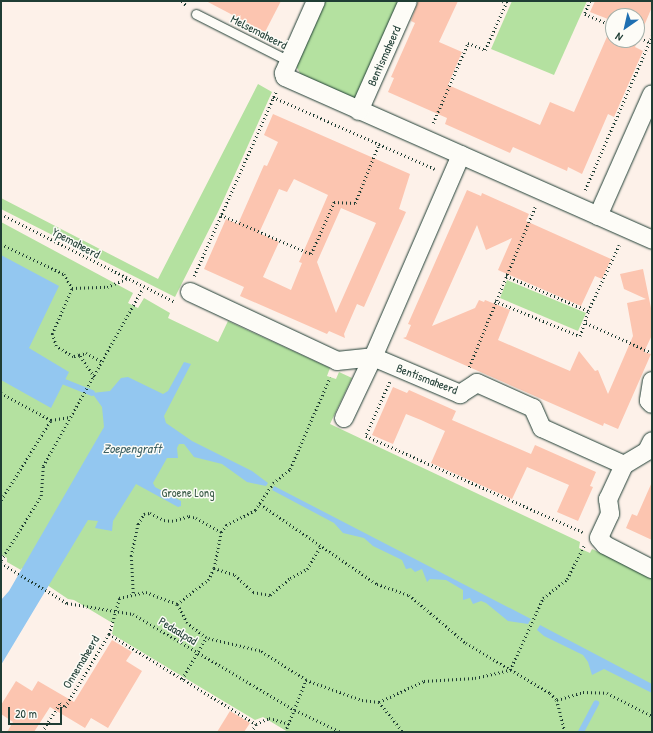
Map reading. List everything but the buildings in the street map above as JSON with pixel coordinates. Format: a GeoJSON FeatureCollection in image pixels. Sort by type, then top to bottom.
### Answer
{"type":"FeatureCollection","features":[{"type":"Feature","properties":{"kind":"street"},"geometry":{"type":"LineString","coordinates":[[316,1],[287,69],[359,111],[652,240]]}},
{"type":"Feature","properties":{"kind":"street","name":"Bentismaheerd"},"geometry":{"type":"LineString","coordinates":[[359,111],[408,1]]}},
{"type":"Feature","properties":{"kind":"street"},"geometry":{"type":"LineString","coordinates":[[598,216],[652,94]]}},
{"type":"Feature","properties":{"kind":"street"},"geometry":{"type":"LineString","coordinates":[[344,418],[373,356],[461,155]]}},
{"type":"Feature","properties":{"kind":"street"},"geometry":{"type":"LineString","coordinates":[[190,292],[337,361],[373,356]]}},
{"type":"Feature","properties":{"kind":"street","name":"Bentismaheerd"},"geometry":{"type":"LineString","coordinates":[[373,356],[460,394],[477,383],[533,408],[542,428],[624,465]]}},
{"type":"Feature","properties":{"kind":"street"},"geometry":{"type":"LineString","coordinates":[[652,381],[649,401],[652,404]]}},
{"type":"Feature","properties":{"kind":"street"},"geometry":{"type":"LineString","coordinates":[[652,441],[647,451],[624,465],[608,500],[610,514],[596,537],[605,545],[652,569]]}},
{"type":"Feature","properties":{"kind":"lane","name":"Melsemaheerd"},"geometry":{"type":"LineString","coordinates":[[196,14],[287,69]]}},
{"type":"Feature","properties":{"kind":"path"},"geometry":{"type":"LineString","coordinates":[[433,124],[468,43],[485,50],[507,2],[502,1]]}},
{"type":"Feature","properties":{"kind":"path"},"geometry":{"type":"LineString","coordinates":[[590,1],[585,14],[605,23]]}},
{"type":"Feature","properties":{"kind":"path"},"geometry":{"type":"LineString","coordinates":[[578,187],[585,190],[652,36]]}},
{"type":"Feature","properties":{"kind":"path"},"geometry":{"type":"LineString","coordinates":[[645,40],[650,42]]}},
{"type":"Feature","properties":{"kind":"path"},"geometry":{"type":"LineString","coordinates":[[1,560],[41,496],[43,466],[103,362],[143,288],[175,303],[190,292],[194,276],[273,97],[287,69]]}},
{"type":"Feature","properties":{"kind":"path"},"geometry":{"type":"LineString","coordinates":[[273,97],[451,176]]}},
{"type":"Feature","properties":{"kind":"path"},"geometry":{"type":"LineString","coordinates":[[426,121],[440,127]]}},
{"type":"Feature","properties":{"kind":"path"},"geometry":{"type":"LineString","coordinates":[[221,214],[311,254],[334,202],[355,203],[379,144]]}},
{"type":"Feature","properties":{"kind":"path"},"geometry":{"type":"LineString","coordinates":[[477,383],[467,373],[505,276],[535,207]]}},
{"type":"Feature","properties":{"kind":"path","name":"Ypemaheerd"},"geometry":{"type":"LineString","coordinates":[[1,214],[143,288]]}},
{"type":"Feature","properties":{"kind":"path"},"geometry":{"type":"LineString","coordinates":[[1,244],[64,274],[72,288]]}},
{"type":"Feature","properties":{"kind":"path"},"geometry":{"type":"LineString","coordinates":[[495,301],[580,336],[586,323],[588,311],[619,245]]}},
{"type":"Feature","properties":{"kind":"path"},"geometry":{"type":"LineString","coordinates":[[505,276],[588,311]]}},
{"type":"Feature","properties":{"kind":"path"},"geometry":{"type":"LineString","coordinates":[[72,288],[108,287],[126,279]]}},
{"type":"Feature","properties":{"kind":"path"},"geometry":{"type":"LineString","coordinates":[[72,288],[52,334],[56,346],[73,357],[86,353],[103,362]]}},
{"type":"Feature","properties":{"kind":"path"},"geometry":{"type":"LineString","coordinates":[[586,323],[652,353]]}},
{"type":"Feature","properties":{"kind":"path"},"geometry":{"type":"LineString","coordinates":[[79,355],[94,377]]}},
{"type":"Feature","properties":{"kind":"path"},"geometry":{"type":"LineString","coordinates":[[177,604],[208,580],[214,568],[221,532],[226,525],[255,510],[273,483],[290,469],[337,361]]}},
{"type":"Feature","properties":{"kind":"path"},"geometry":{"type":"LineString","coordinates":[[115,610],[119,598],[146,592],[177,604],[187,623],[206,638],[260,651],[306,680],[362,700],[379,702],[424,681],[475,678],[510,670],[529,634],[543,598],[567,579],[596,537],[366,436],[396,367]]}},
{"type":"Feature","properties":{"kind":"path"},"geometry":{"type":"LineString","coordinates":[[1,393],[51,420],[70,417]]}},
{"type":"Feature","properties":{"kind":"path"},"geometry":{"type":"LineString","coordinates":[[1,500],[51,420]]}},
{"type":"Feature","properties":{"kind":"path"},"geometry":{"type":"LineString","coordinates":[[260,504],[376,584],[409,595],[466,643],[550,693],[557,700],[565,732]]}},
{"type":"Feature","properties":{"kind":"path"},"geometry":{"type":"LineString","coordinates":[[133,594],[131,556],[138,524],[144,514],[150,513],[164,520],[172,521],[189,516],[196,518],[221,532]]}},
{"type":"Feature","properties":{"kind":"path"},"geometry":{"type":"LineString","coordinates":[[214,568],[235,575],[253,592],[270,595],[290,578],[307,569],[321,546]]}},
{"type":"Feature","properties":{"kind":"path","name":"Pedaalpad"},"geometry":{"type":"LineString","coordinates":[[1,563],[67,603],[133,614],[295,710],[341,732]]}},
{"type":"Feature","properties":{"kind":"path","name":"Onnemaheerd"},"geometry":{"type":"LineString","coordinates":[[42,732],[60,703],[65,707],[109,634],[115,610]]}},
{"type":"Feature","properties":{"kind":"path"},"geometry":{"type":"LineString","coordinates":[[109,634],[256,724]]}},
{"type":"Feature","properties":{"kind":"path"},"geometry":{"type":"LineString","coordinates":[[182,679],[206,638]]}},
{"type":"Feature","properties":{"kind":"path"},"geometry":{"type":"LineString","coordinates":[[285,732],[290,724],[306,680]]}},
{"type":"Feature","properties":{"kind":"path"},"geometry":{"type":"LineString","coordinates":[[557,700],[583,692],[607,693],[652,716]]}},
{"type":"Feature","properties":{"kind":"path"},"geometry":{"type":"LineString","coordinates":[[379,702],[403,732]]}},
{"type":"Feature","properties":{"kind":"path"},"geometry":{"type":"LineString","coordinates":[[251,732],[256,724],[269,718],[290,724]]}},
{"type":"Feature","properties":{"kind":"green space"},"geometry":{"type":"Polygon","coordinates":[[[324,1],[399,1],[355,99],[302,77],[295,64],[324,1]]]}},
{"type":"Feature","properties":{"kind":"green space"},"geometry":{"type":"Polygon","coordinates":[[[512,1],[587,1],[554,75],[491,49],[512,1]]]}},
{"type":"Feature","properties":{"kind":"green space"},"geometry":{"type":"Polygon","coordinates":[[[258,84],[272,92],[218,212],[175,297],[1,209],[1,198],[158,279],[258,84]]]}},
{"type":"Feature","properties":{"kind":"green space","name":"Groene Long"},"geometry":{"type":"Polygon","coordinates":[[[1,222],[133,293],[128,303],[138,308],[144,298],[170,313],[168,318],[218,342],[228,321],[330,368],[327,376],[336,379],[339,372],[352,378],[330,424],[580,542],[579,548],[590,553],[592,549],[652,577],[652,732],[288,732],[263,717],[255,720],[112,634],[114,624],[74,600],[68,599],[22,568],[21,570],[7,562],[7,558],[1,554],[1,222]]]}},
{"type":"Feature","properties":{"kind":"green space"},"geometry":{"type":"Polygon","coordinates":[[[507,280],[586,313],[578,331],[500,298],[507,280]]]}},
{"type":"Feature","properties":{"kind":"water"},"geometry":{"type":"Polygon","coordinates":[[[1,255],[59,286],[29,348],[69,372],[51,408],[1,380],[1,255]]]}},
{"type":"Feature","properties":{"kind":"water","name":"Zoepengraft"},"geometry":{"type":"Polygon","coordinates":[[[184,362],[191,364],[164,416],[166,423],[192,441],[252,471],[268,483],[266,486],[247,482],[222,464],[194,457],[184,444],[179,444],[177,448],[178,458],[167,458],[153,483],[155,487],[181,501],[181,506],[178,507],[136,484],[113,521],[112,531],[95,528],[98,521],[88,520],[1,665],[1,600],[9,591],[104,427],[102,407],[92,393],[110,391],[121,378],[128,377],[163,394],[168,391],[184,362]]]}},
{"type":"Feature","properties":{"kind":"water"},"geometry":{"type":"Polygon","coordinates":[[[274,486],[531,619],[528,624],[508,621],[486,603],[481,601],[473,604],[470,598],[463,600],[463,590],[446,580],[430,579],[427,582],[422,569],[415,572],[411,568],[406,569],[402,560],[373,546],[364,538],[343,533],[334,523],[272,490],[274,486]]]}},
{"type":"Feature","properties":{"kind":"water"},"geometry":{"type":"Polygon","coordinates":[[[540,625],[652,684],[652,693],[604,669],[592,675],[588,662],[583,655],[544,636],[537,630],[540,625]]]}},
{"type":"Feature","properties":{"kind":"waterway"},"geometry":{"type":"LineString","coordinates":[[65,382],[92,393]]}},
{"type":"Feature","properties":{"kind":"waterway"},"geometry":{"type":"LineString","coordinates":[[581,732],[596,704]]}}]}
